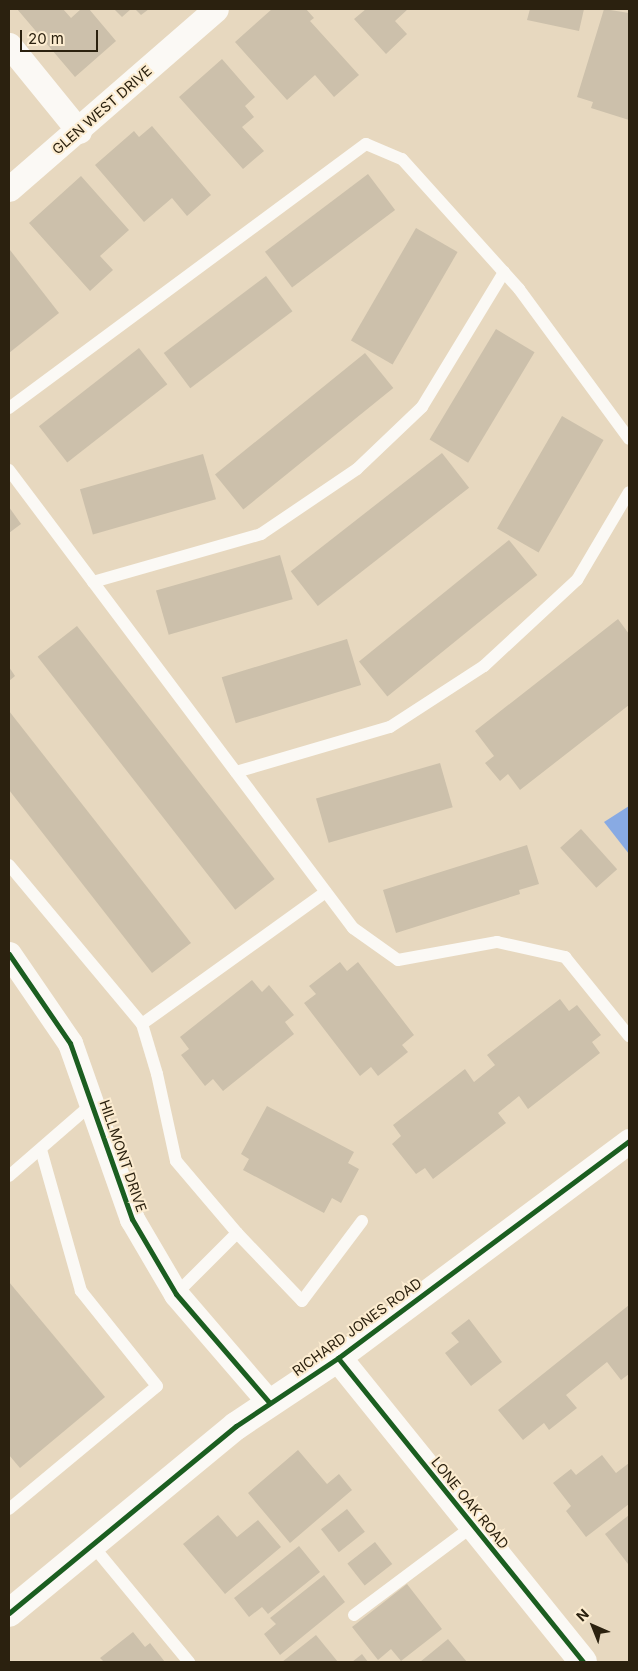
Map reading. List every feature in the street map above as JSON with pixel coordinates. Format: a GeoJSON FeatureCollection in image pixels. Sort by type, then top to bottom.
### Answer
{"type":"FeatureCollection","features":[{"type":"Feature","properties":{"kind":"street","name":"GLEN WEST DRIVE"},"geometry":{"type":"LineString","coordinates":[[9,189],[79,131],[216,9]]}},
{"type":"Feature","properties":{"kind":"street"},"geometry":{"type":"LineString","coordinates":[[9,45],[79,131]]}},
{"type":"Feature","properties":{"kind":"street","name":"HILLMONT DRIVE"},"geometry":{"type":"LineString","coordinates":[[9,954],[70,1043],[93,1103],[132,1219],[176,1294],[269,1402]]}},
{"type":"Feature","properties":{"kind":"street","name":"RICHARD JONES ROAD"},"geometry":{"type":"LineString","coordinates":[[9,1613],[93,1546],[236,1426],[269,1402],[338,1358],[629,1141]]}},
{"type":"Feature","properties":{"kind":"street","name":"LONE OAK ROAD"},"geometry":{"type":"LineString","coordinates":[[338,1358],[583,1662]]}},
{"type":"Feature","properties":{"kind":"lane"},"geometry":{"type":"LineString","coordinates":[[9,408],[366,144],[402,159],[504,272],[629,438]]}},
{"type":"Feature","properties":{"kind":"lane"},"geometry":{"type":"LineString","coordinates":[[93,582],[261,534],[357,469],[422,407],[504,272]]}},
{"type":"Feature","properties":{"kind":"lane"},"geometry":{"type":"LineString","coordinates":[[9,470],[353,928],[398,960],[497,942],[565,956],[629,1036]]}},
{"type":"Feature","properties":{"kind":"lane"},"geometry":{"type":"LineString","coordinates":[[236,772],[390,727],[484,666],[577,580],[629,492]]}},
{"type":"Feature","properties":{"kind":"lane"},"geometry":{"type":"LineString","coordinates":[[9,865],[142,1024],[157,1074],[176,1160],[237,1233],[302,1301],[362,1221]]}},
{"type":"Feature","properties":{"kind":"lane"},"geometry":{"type":"LineString","coordinates":[[142,1024],[326,892]]}},
{"type":"Feature","properties":{"kind":"lane"},"geometry":{"type":"LineString","coordinates":[[9,1176],[93,1103]]}},
{"type":"Feature","properties":{"kind":"lane"},"geometry":{"type":"LineString","coordinates":[[9,1509],[157,1386],[81,1291],[41,1150]]}},
{"type":"Feature","properties":{"kind":"lane"},"geometry":{"type":"LineString","coordinates":[[176,1294],[237,1233]]}},
{"type":"Feature","properties":{"kind":"lane"},"geometry":{"type":"LineString","coordinates":[[354,1615],[474,1526]]}},
{"type":"Feature","properties":{"kind":"lane"},"geometry":{"type":"LineString","coordinates":[[93,1546],[188,1662]]}},
{"type":"Feature","properties":{"kind":"water"},"geometry":{"type":"Polygon","coordinates":[[[629,806],[629,854],[604,822],[629,806]]]}},
{"type":"Feature","properties":{"kind":"building"},"geometry":{"type":"Polygon","coordinates":[[[17,9],[63,9],[71,18],[81,9],[89,9],[116,41],[75,77],[17,9]]]}},
{"type":"Feature","properties":{"kind":"building"},"geometry":{"type":"Polygon","coordinates":[[[114,9],[131,9],[122,17],[114,9]]]}},
{"type":"Feature","properties":{"kind":"building"},"geometry":{"type":"Polygon","coordinates":[[[135,9],[149,9],[141,15],[135,9]]]}},
{"type":"Feature","properties":{"kind":"building"},"geometry":{"type":"Polygon","coordinates":[[[272,9],[306,9],[314,18],[310,21],[359,75],[334,97],[315,75],[287,100],[235,42],[272,9]]]}},
{"type":"Feature","properties":{"kind":"building"},"geometry":{"type":"Polygon","coordinates":[[[366,9],[408,9],[395,21],[407,34],[386,54],[354,19],[366,9]]]}},
{"type":"Feature","properties":{"kind":"building"},"geometry":{"type":"Polygon","coordinates":[[[530,9],[584,9],[579,31],[527,20],[530,9]]]}},
{"type":"Feature","properties":{"kind":"building"},"geometry":{"type":"Polygon","coordinates":[[[604,9],[629,13],[629,120],[591,108],[593,102],[577,97],[604,9]]]}},
{"type":"Feature","properties":{"kind":"building"},"geometry":{"type":"Polygon","coordinates":[[[222,59],[255,97],[245,106],[254,117],[242,127],[264,151],[243,169],[179,97],[222,59]]]}},
{"type":"Feature","properties":{"kind":"building"},"geometry":{"type":"Polygon","coordinates":[[[152,126],[211,195],[187,216],[172,198],[144,222],[95,165],[134,131],[139,137],[152,126]]]}},
{"type":"Feature","properties":{"kind":"building"},"geometry":{"type":"Polygon","coordinates":[[[368,174],[395,210],[292,288],[265,252],[368,174]]]}},
{"type":"Feature","properties":{"kind":"building"},"geometry":{"type":"Polygon","coordinates":[[[81,176],[129,230],[100,256],[113,270],[90,291],[29,223],[81,176]]]}},
{"type":"Feature","properties":{"kind":"building"},"geometry":{"type":"Polygon","coordinates":[[[416,228],[458,252],[393,365],[351,341],[416,228]]]}},
{"type":"Feature","properties":{"kind":"building"},"geometry":{"type":"Polygon","coordinates":[[[9,251],[59,313],[9,353],[9,251]]]}},
{"type":"Feature","properties":{"kind":"building"},"geometry":{"type":"Polygon","coordinates":[[[266,276],[292,311],[190,388],[164,353],[266,276]]]}},
{"type":"Feature","properties":{"kind":"building"},"geometry":{"type":"Polygon","coordinates":[[[496,329],[535,352],[468,463],[430,440],[496,329]]]}},
{"type":"Feature","properties":{"kind":"building"},"geometry":{"type":"Polygon","coordinates":[[[139,348],[167,384],[67,462],[39,426],[139,348]]]}},
{"type":"Feature","properties":{"kind":"building"},"geometry":{"type":"Polygon","coordinates":[[[365,353],[393,388],[243,509],[215,474],[365,353]]]}},
{"type":"Feature","properties":{"kind":"building"},"geometry":{"type":"Polygon","coordinates":[[[562,416],[604,440],[539,553],[497,529],[562,416]]]}},
{"type":"Feature","properties":{"kind":"building"},"geometry":{"type":"Polygon","coordinates":[[[442,453],[469,488],[318,606],[291,571],[442,453]]]}},
{"type":"Feature","properties":{"kind":"building"},"geometry":{"type":"Polygon","coordinates":[[[203,454],[216,499],[93,534],[80,489],[203,454]]]}},
{"type":"Feature","properties":{"kind":"building"},"geometry":{"type":"Polygon","coordinates":[[[9,507],[21,524],[9,533],[9,507]]]}},
{"type":"Feature","properties":{"kind":"building"},"geometry":{"type":"Polygon","coordinates":[[[509,540],[537,575],[387,696],[359,661],[509,540]]]}},
{"type":"Feature","properties":{"kind":"building"},"geometry":{"type":"Polygon","coordinates":[[[280,555],[293,599],[169,635],[156,591],[280,555]]]}},
{"type":"Feature","properties":{"kind":"building"},"geometry":{"type":"Polygon","coordinates":[[[618,619],[629,634],[629,705],[520,790],[508,774],[500,781],[485,763],[494,756],[475,731],[618,619]]]}},
{"type":"Feature","properties":{"kind":"building"},"geometry":{"type":"Polygon","coordinates":[[[77,626],[275,879],[235,910],[38,657],[77,626]]]}},
{"type":"Feature","properties":{"kind":"building"},"geometry":{"type":"Polygon","coordinates":[[[347,639],[361,685],[236,723],[222,677],[347,639]]]}},
{"type":"Feature","properties":{"kind":"building"},"geometry":{"type":"Polygon","coordinates":[[[9,667],[15,676],[9,681],[9,667]]]}},
{"type":"Feature","properties":{"kind":"building"},"geometry":{"type":"Polygon","coordinates":[[[9,711],[191,943],[152,973],[9,790],[9,711]]]}},
{"type":"Feature","properties":{"kind":"building"},"geometry":{"type":"Polygon","coordinates":[[[440,763],[453,807],[329,843],[316,799],[440,763]]]}},
{"type":"Feature","properties":{"kind":"building"},"geometry":{"type":"Polygon","coordinates":[[[581,829],[617,869],[596,888],[560,848],[581,829]]]}},
{"type":"Feature","properties":{"kind":"building"},"geometry":{"type":"Polygon","coordinates":[[[527,845],[539,884],[519,890],[520,894],[396,933],[383,890],[527,845]]]}},
{"type":"Feature","properties":{"kind":"building"},"geometry":{"type":"Polygon","coordinates":[[[340,962],[347,971],[358,962],[414,1035],[402,1045],[408,1052],[378,1076],[371,1067],[360,1076],[304,1003],[316,994],[309,986],[340,962]]]}},
{"type":"Feature","properties":{"kind":"building"},"geometry":{"type":"Polygon","coordinates":[[[252,980],[262,992],[269,985],[294,1015],[285,1022],[294,1034],[223,1091],[213,1079],[205,1086],[181,1055],[189,1049],[180,1037],[252,980]]]}},
{"type":"Feature","properties":{"kind":"building"},"geometry":{"type":"Polygon","coordinates":[[[560,999],[569,1011],[577,1005],[601,1035],[592,1042],[600,1053],[528,1109],[519,1096],[498,1113],[506,1123],[433,1179],[425,1168],[416,1174],[392,1144],[401,1136],[393,1125],[465,1069],[474,1082],[495,1065],[487,1055],[560,999]]]}},
{"type":"Feature","properties":{"kind":"building"},"geometry":{"type":"Polygon","coordinates":[[[267,1106],[354,1152],[348,1163],[359,1169],[341,1203],[332,1198],[324,1213],[243,1170],[249,1159],[241,1154],[267,1106]]]}},
{"type":"Feature","properties":{"kind":"building"},"geometry":{"type":"Polygon","coordinates":[[[9,1282],[105,1397],[20,1468],[9,1455],[9,1282]]]}},
{"type":"Feature","properties":{"kind":"building"},"geometry":{"type":"Polygon","coordinates":[[[629,1305],[629,1374],[621,1380],[607,1362],[566,1395],[577,1408],[549,1430],[544,1423],[523,1440],[498,1410],[629,1305]]]}},
{"type":"Feature","properties":{"kind":"building"},"geometry":{"type":"Polygon","coordinates":[[[469,1319],[502,1362],[471,1386],[445,1353],[459,1342],[451,1333],[469,1319]]]}},
{"type":"Feature","properties":{"kind":"building"},"geometry":{"type":"Polygon","coordinates":[[[298,1450],[327,1484],[339,1474],[352,1490],[290,1543],[248,1493],[298,1450]]]}},
{"type":"Feature","properties":{"kind":"building"},"geometry":{"type":"Polygon","coordinates":[[[602,1455],[616,1473],[629,1463],[629,1504],[586,1537],[566,1511],[571,1506],[553,1483],[571,1469],[576,1475],[602,1455]]]}},
{"type":"Feature","properties":{"kind":"building"},"geometry":{"type":"Polygon","coordinates":[[[347,1509],[365,1532],[339,1552],[321,1529],[347,1509]]]}},
{"type":"Feature","properties":{"kind":"building"},"geometry":{"type":"Polygon","coordinates":[[[218,1515],[237,1537],[258,1520],[281,1547],[225,1594],[183,1544],[218,1515]]]}},
{"type":"Feature","properties":{"kind":"building"},"geometry":{"type":"Polygon","coordinates":[[[629,1515],[629,1563],[628,1564],[605,1534],[629,1515]]]}},
{"type":"Feature","properties":{"kind":"building"},"geometry":{"type":"Polygon","coordinates":[[[375,1542],[392,1564],[365,1586],[347,1564],[375,1542]]]}},
{"type":"Feature","properties":{"kind":"building"},"geometry":{"type":"Polygon","coordinates":[[[299,1546],[320,1572],[268,1614],[262,1607],[249,1617],[234,1598],[299,1546]]]}},
{"type":"Feature","properties":{"kind":"building"},"geometry":{"type":"Polygon","coordinates":[[[324,1575],[345,1602],[280,1655],[264,1634],[276,1624],[270,1618],[324,1575]]]}},
{"type":"Feature","properties":{"kind":"building"},"geometry":{"type":"Polygon","coordinates":[[[407,1584],[442,1629],[401,1661],[391,1649],[378,1660],[352,1627],[407,1584]]]}},
{"type":"Feature","properties":{"kind":"building"},"geometry":{"type":"Polygon","coordinates":[[[133,1632],[145,1647],[150,1643],[165,1662],[104,1662],[100,1658],[133,1632]]]}},
{"type":"Feature","properties":{"kind":"building"},"geometry":{"type":"Polygon","coordinates":[[[316,1635],[338,1662],[282,1662],[316,1635]]]}},
{"type":"Feature","properties":{"kind":"building"},"geometry":{"type":"Polygon","coordinates":[[[448,1639],[467,1662],[420,1662],[448,1639]]]}},
{"type":"Feature","properties":{"kind":"building"},"geometry":{"type":"Polygon","coordinates":[[[362,1654],[368,1662],[352,1662],[362,1654]]]}},
{"type":"Feature","properties":{"kind":"cycle path"},"geometry":{"type":"LineString","coordinates":[[9,954],[70,1043],[132,1219],[176,1294],[269,1402]]}},
{"type":"Feature","properties":{"kind":"cycle path"},"geometry":{"type":"LineString","coordinates":[[9,1613],[236,1426],[338,1358],[629,1141]]}},
{"type":"Feature","properties":{"kind":"cycle path"},"geometry":{"type":"LineString","coordinates":[[338,1358],[583,1662]]}}]}
